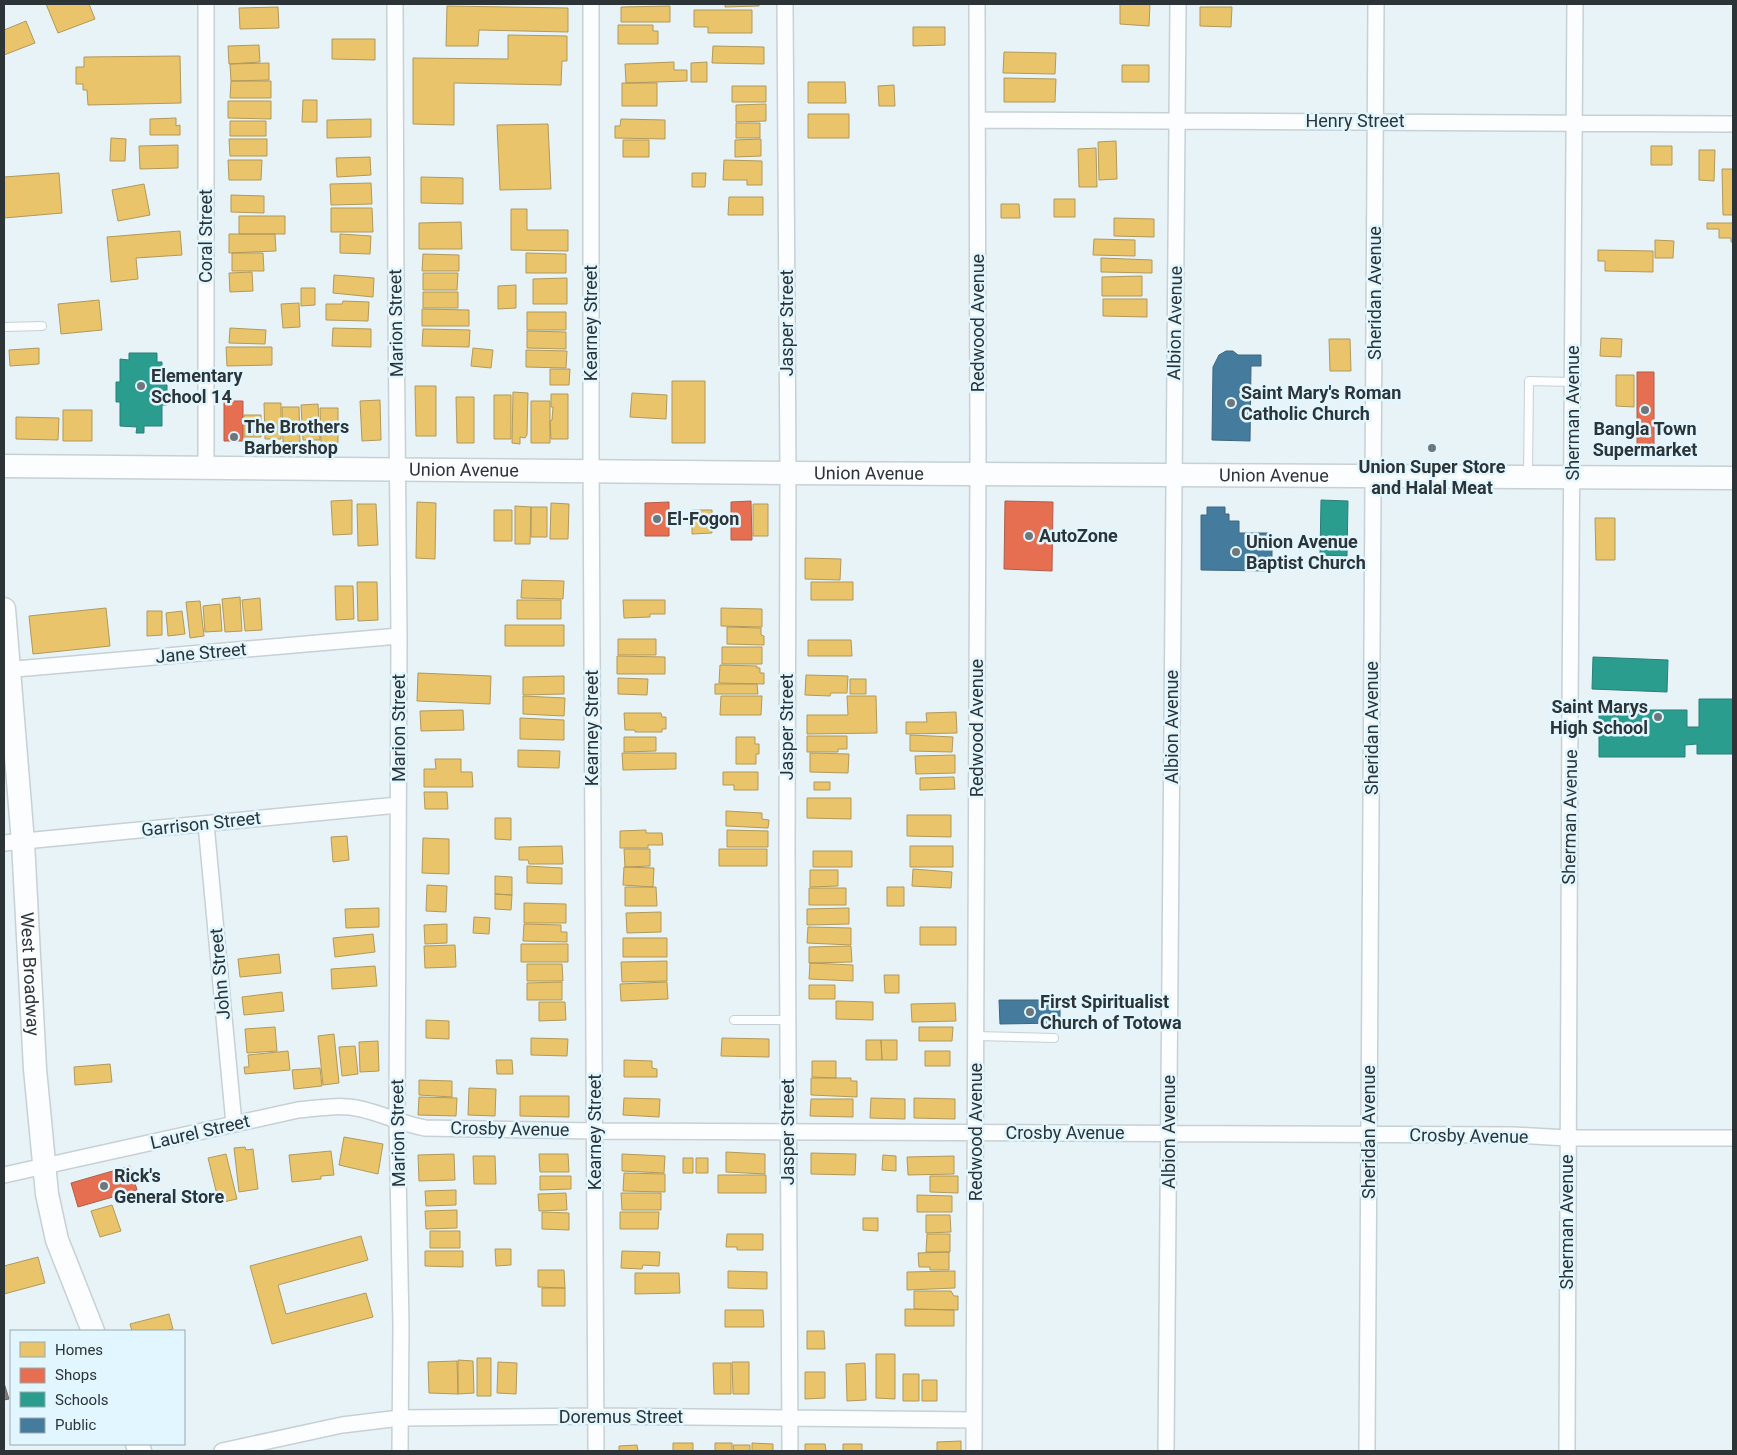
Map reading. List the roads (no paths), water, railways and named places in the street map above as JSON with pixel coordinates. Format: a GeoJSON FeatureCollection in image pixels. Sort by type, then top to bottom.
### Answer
{"type":"FeatureCollection","features":[{"type":"Feature","properties":{"kind":"main road","name":"Union Avenue"},"geometry":{"type":"LineString","coordinates":[[4,466],[591,472],[1733,478]]}},
{"type":"Feature","properties":{"kind":"main road","name":"West Broadway"},"geometry":{"type":"LineString","coordinates":[[4,609],[13,842],[47,1194],[57,1240],[93,1330]]}},
{"type":"Feature","properties":{"kind":"street","name":"Coral Street"},"geometry":{"type":"LineString","coordinates":[[206,4],[206,468]]}},
{"type":"Feature","properties":{"kind":"street","name":"Marion Street"},"geometry":{"type":"LineString","coordinates":[[395,4],[399,636],[397,1121],[401,1326],[400,1451]]}},
{"type":"Feature","properties":{"kind":"street","name":"Kearney Street"},"geometry":{"type":"LineString","coordinates":[[591,4],[591,472],[596,1451]]}},
{"type":"Feature","properties":{"kind":"street","name":"Jasper Street"},"geometry":{"type":"LineString","coordinates":[[785,4],[790,1451]]}},
{"type":"Feature","properties":{"kind":"street","name":"Redwood Avenue"},"geometry":{"type":"LineString","coordinates":[[974,1451],[978,474],[977,4]]}},
{"type":"Feature","properties":{"kind":"street","name":"Albion Avenue"},"geometry":{"type":"LineString","coordinates":[[1166,1451],[1178,4]]}},
{"type":"Feature","properties":{"kind":"street","name":"Sheridan Avenue"},"geometry":{"type":"LineString","coordinates":[[1367,1451],[1376,4]]}},
{"type":"Feature","properties":{"kind":"street","name":"Sherman Avenue"},"geometry":{"type":"LineString","coordinates":[[1567,1451],[1567,1138],[1574,382],[1575,4]]}},
{"type":"Feature","properties":{"kind":"street","name":"Henry Street"},"geometry":{"type":"LineString","coordinates":[[977,120],[1733,124]]}},
{"type":"Feature","properties":{"kind":"street","name":"Jane Street"},"geometry":{"type":"LineString","coordinates":[[6,670],[399,636]]}},
{"type":"Feature","properties":{"kind":"street","name":"Garrison Street"},"geometry":{"type":"LineString","coordinates":[[13,842],[398,805]]}},
{"type":"Feature","properties":{"kind":"street","name":"John Street"},"geometry":{"type":"LineString","coordinates":[[206,824],[234,1124]]}},
{"type":"Feature","properties":{"kind":"street","name":"Laurel Street"},"geometry":{"type":"LineString","coordinates":[[4,1175],[298,1110],[330,1106],[359,1108],[397,1121]]}},
{"type":"Feature","properties":{"kind":"street","name":"Crosby Avenue"},"geometry":{"type":"LineString","coordinates":[[397,1121],[425,1128],[594,1131],[1513,1135],[1567,1138],[1733,1138]]}},
{"type":"Feature","properties":{"kind":"street","name":"Doremus Street"},"geometry":{"type":"LineString","coordinates":[[222,1451],[342,1425],[400,1418],[596,1416],[974,1420]]}},
{"type":"Feature","properties":{"kind":"lane"},"geometry":{"type":"LineString","coordinates":[[4,328],[42,326]]}},
{"type":"Feature","properties":{"kind":"lane"},"geometry":{"type":"LineString","coordinates":[[1528,476],[1529,382],[1574,382]]}},
{"type":"Feature","properties":{"kind":"lane"},"geometry":{"type":"LineString","coordinates":[[734,1020],[788,1020]]}},
{"type":"Feature","properties":{"kind":"lane"},"geometry":{"type":"LineString","coordinates":[[976,1036],[1054,1038]]}},
{"type":"Feature","properties":{"kind":"place","name":"Elementary School 14"},"geometry":{"type":"Point","coordinates":[141,386]}},
{"type":"Feature","properties":{"kind":"place","name":"Saint Mary's Roman Catholic Church"},"geometry":{"type":"Point","coordinates":[1231,403]}},
{"type":"Feature","properties":{"kind":"place","name":"Bangla Town Supermarket"},"geometry":{"type":"Point","coordinates":[1645,410]}},
{"type":"Feature","properties":{"kind":"place","name":"The Brothers Barbershop"},"geometry":{"type":"Point","coordinates":[234,437]}},
{"type":"Feature","properties":{"kind":"place","name":"Union Super Store and Halal Meat"},"geometry":{"type":"Point","coordinates":[1432,448]}},
{"type":"Feature","properties":{"kind":"place","name":"El-Fogon"},"geometry":{"type":"Point","coordinates":[657,519]}},
{"type":"Feature","properties":{"kind":"place","name":"AutoZone"},"geometry":{"type":"Point","coordinates":[1029,536]}},
{"type":"Feature","properties":{"kind":"place","name":"Union Avenue Baptist Church"},"geometry":{"type":"Point","coordinates":[1236,552]}},
{"type":"Feature","properties":{"kind":"place","name":"Saint Marys High School"},"geometry":{"type":"Point","coordinates":[1658,717]}},
{"type":"Feature","properties":{"kind":"place","name":"First Spiritualist Church of Totowa"},"geometry":{"type":"Point","coordinates":[1030,1012]}},
{"type":"Feature","properties":{"kind":"place","name":"Rick's General Store"},"geometry":{"type":"Point","coordinates":[104,1186]}}]}
